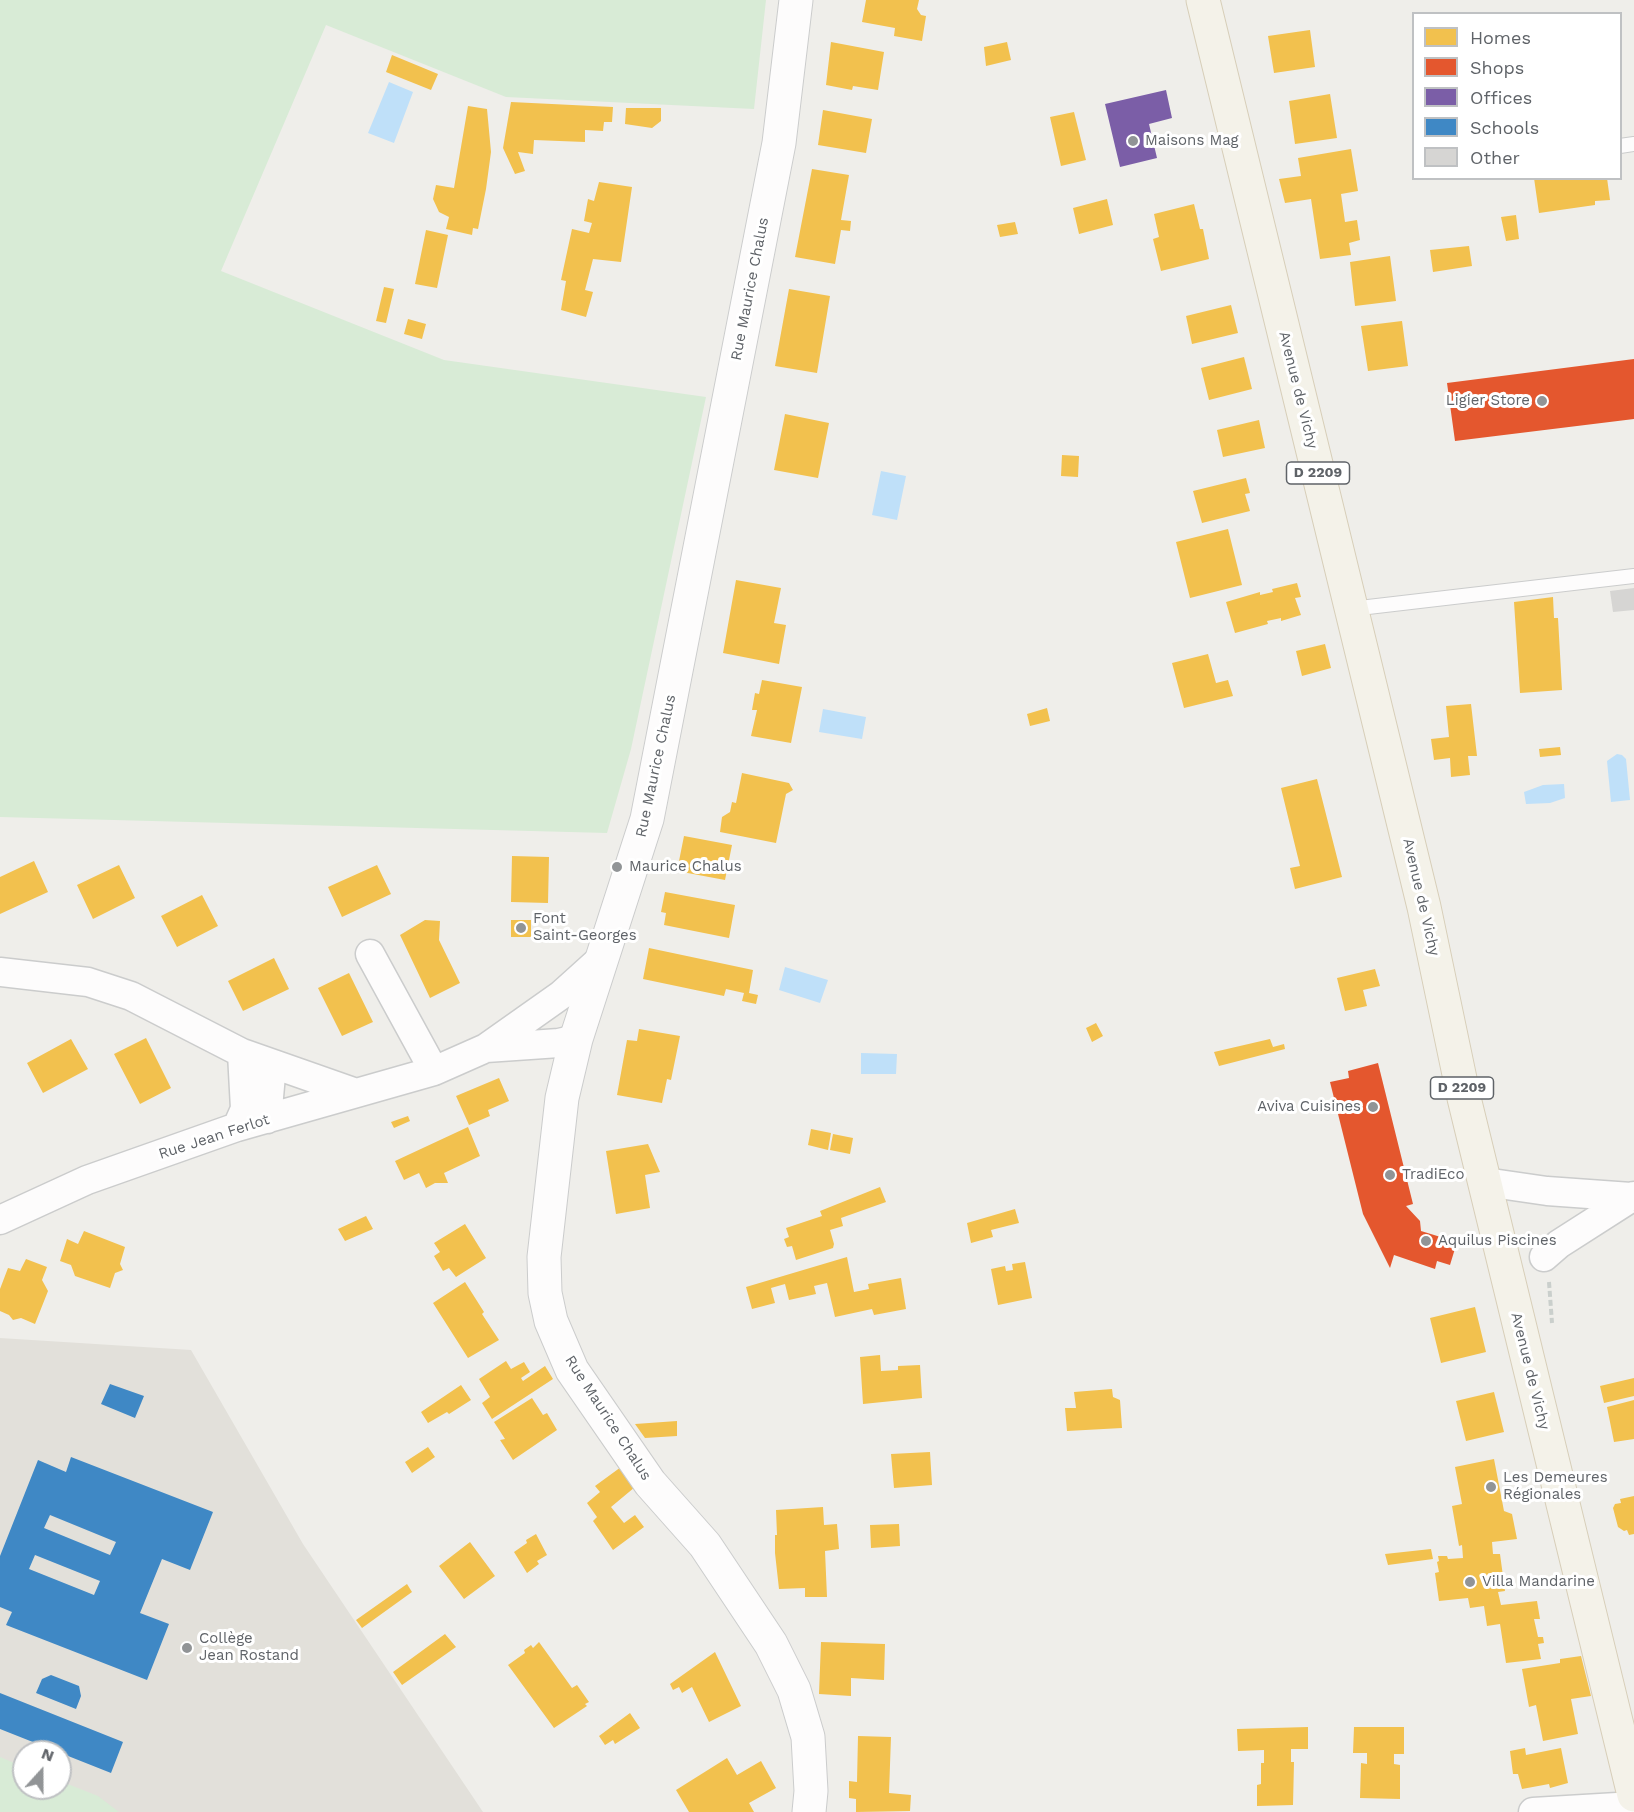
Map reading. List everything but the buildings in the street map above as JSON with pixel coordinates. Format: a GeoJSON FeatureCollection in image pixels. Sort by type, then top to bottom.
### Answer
{"type":"FeatureCollection","features":[{"type":"Feature","properties":{"kind":"main road","name":"Avenue de Vichy"},"geometry":{"type":"LineString","coordinates":[[1203,0],[1424,907],[1464,1098],[1634,1795]]}},
{"type":"Feature","properties":{"kind":"street","name":"Rue Maurice Chalus"},"geometry":{"type":"LineString","coordinates":[[796,0],[779,143],[647,819],[576,1039],[562,1098],[544,1257],[545,1293],[550,1321],[572,1370],[650,1483],[705,1545],[771,1644],[794,1690],[808,1737],[811,1791],[809,1812]]}},
{"type":"Feature","properties":{"kind":"street"},"geometry":{"type":"LineString","coordinates":[[370,954],[434,1071]]}},
{"type":"Feature","properties":{"kind":"street","name":"Rue Jean Ferlot"},"geometry":{"type":"LineString","coordinates":[[0,1220],[87,1180],[237,1127],[434,1071],[486,1048],[561,995],[602,958]]}},
{"type":"Feature","properties":{"kind":"street"},"geometry":{"type":"LineString","coordinates":[[0,972],[88,982],[130,996],[242,1053],[356,1093]]}},
{"type":"Feature","properties":{"kind":"street","name":"Rue Jean Ferlot"},"geometry":{"type":"LineString","coordinates":[[486,1048],[559,1043],[576,1039]]}},
{"type":"Feature","properties":{"kind":"street"},"geometry":{"type":"LineString","coordinates":[[237,1127],[245,1109],[242,1053]]}},
{"type":"Feature","properties":{"kind":"street"},"geometry":{"type":"LineString","coordinates":[[267,1119],[272,1064]]}},
{"type":"Feature","properties":{"kind":"street"},"geometry":{"type":"LineString","coordinates":[[1485,1182],[1540,1190],[1632,1196]]}},
{"type":"Feature","properties":{"kind":"street"},"geometry":{"type":"LineString","coordinates":[[1544,1257],[1559,1244],[1632,1196]]}},
{"type":"Feature","properties":{"kind":"street"},"geometry":{"type":"LineString","coordinates":[[1533,1812],[1634,1806]]}},
{"type":"Feature","properties":{"kind":"lane"},"geometry":{"type":"LineString","coordinates":[[1351,609],[1634,576]]}},
{"type":"Feature","properties":{"kind":"shaded area","name":"Collège Jean Rostand"},"geometry":{"type":"Polygon","coordinates":[[[0,1338],[191,1350],[303,1544],[483,1812],[0,1812],[0,1338]]]}},
{"type":"Feature","properties":{"kind":"green space"},"geometry":{"type":"Polygon","coordinates":[[[0,0],[766,0],[754,109],[506,97],[326,25],[221,271],[444,360],[706,397],[631,749],[607,833],[0,817],[0,0]]]}},
{"type":"Feature","properties":{"kind":"green space"},"geometry":{"type":"Polygon","coordinates":[[[0,1757],[12,1762],[12,1800],[72,1800],[72,1786],[98,1796],[119,1812],[0,1812],[0,1757]]]}},
{"type":"Feature","properties":{"kind":"water"},"geometry":{"type":"Polygon","coordinates":[[[389,82],[413,92],[394,143],[368,133],[389,82]]]}},
{"type":"Feature","properties":{"kind":"water"},"geometry":{"type":"Polygon","coordinates":[[[881,471],[906,476],[897,520],[872,515],[881,471]]]}},
{"type":"Feature","properties":{"kind":"water"},"geometry":{"type":"Polygon","coordinates":[[[823,709],[866,717],[862,739],[819,732],[823,709]]]}},
{"type":"Feature","properties":{"kind":"water"},"geometry":{"type":"Polygon","coordinates":[[[1617,754],[1626,759],[1630,800],[1611,802],[1607,761],[1617,754]]]}},
{"type":"Feature","properties":{"kind":"water"},"geometry":{"type":"Polygon","coordinates":[[[1564,784],[1565,798],[1550,803],[1526,804],[1524,792],[1543,785],[1564,784]]]}},
{"type":"Feature","properties":{"kind":"water"},"geometry":{"type":"Polygon","coordinates":[[[785,967],[828,980],[820,1003],[779,990],[785,967]]]}},
{"type":"Feature","properties":{"kind":"water"},"geometry":{"type":"Polygon","coordinates":[[[861,1053],[897,1054],[896,1074],[861,1074],[861,1053]]]}},
{"type":"Feature","properties":{"kind":"place","name":"Maisons Mag"},"geometry":{"type":"Point","coordinates":[1133,141]}},
{"type":"Feature","properties":{"kind":"place","name":"Ligier Store"},"geometry":{"type":"Point","coordinates":[1542,401]}},
{"type":"Feature","properties":{"kind":"place","name":"Maurice Chalus"},"geometry":{"type":"Point","coordinates":[617,867]}},
{"type":"Feature","properties":{"kind":"place","name":"Font Saint-Georges"},"geometry":{"type":"Point","coordinates":[521,928]}},
{"type":"Feature","properties":{"kind":"place","name":"Aviva Cuisines"},"geometry":{"type":"Point","coordinates":[1373,1107]}},
{"type":"Feature","properties":{"kind":"place","name":"TradiEco"},"geometry":{"type":"Point","coordinates":[1390,1175]}},
{"type":"Feature","properties":{"kind":"place","name":"Aquilus Piscines"},"geometry":{"type":"Point","coordinates":[1426,1241]}},
{"type":"Feature","properties":{"kind":"place","name":"Les Demeures Régionales"},"geometry":{"type":"Point","coordinates":[1491,1487]}},
{"type":"Feature","properties":{"kind":"place","name":"Villa Mandarine"},"geometry":{"type":"Point","coordinates":[1470,1582]}},
{"type":"Feature","properties":{"kind":"place","name":"Collège Jean Rostand"},"geometry":{"type":"Point","coordinates":[187,1648]}}]}
